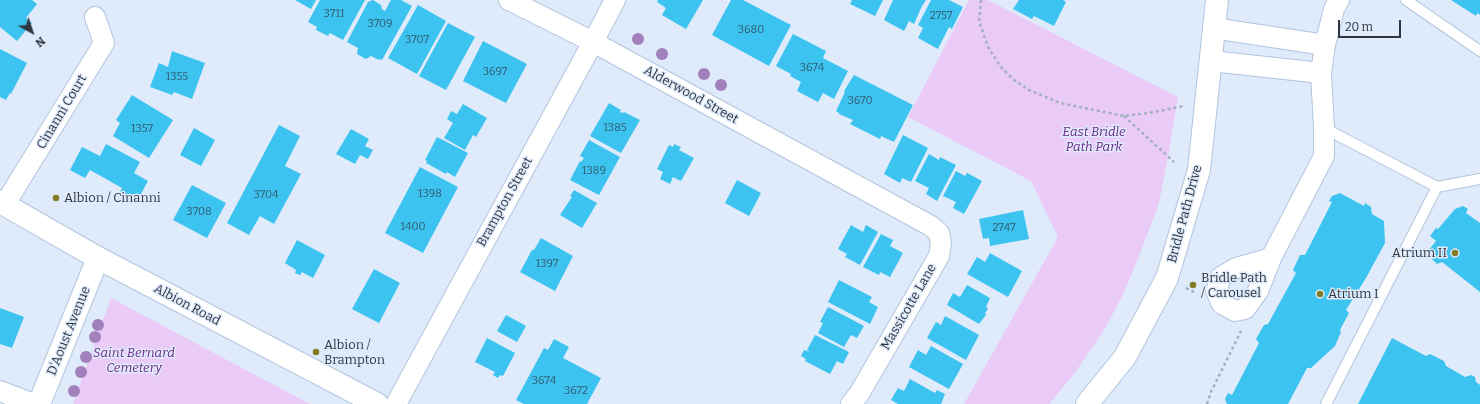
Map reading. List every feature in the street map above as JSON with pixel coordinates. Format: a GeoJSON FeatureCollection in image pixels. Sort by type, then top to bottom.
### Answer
{"type":"FeatureCollection","features":[{"type":"Feature","properties":{"kind":"street","name":"Alderwood Street"},"geometry":{"type":"LineString","coordinates":[[509,0],[593,42],[871,194]]}},
{"type":"Feature","properties":{"kind":"street","name":"Brampton Street"},"geometry":{"type":"LineString","coordinates":[[396,404],[615,0]]}},
{"type":"Feature","properties":{"kind":"street","name":"Bridle Path Drive"},"geometry":{"type":"LineString","coordinates":[[1087,404],[1125,357],[1167,278],[1199,170],[1217,0]]}},
{"type":"Feature","properties":{"kind":"street"},"geometry":{"type":"LineString","coordinates":[[1271,258],[1236,268],[1221,277],[1216,291],[1222,304],[1235,311],[1245,309],[1258,291],[1271,258],[1324,156],[1321,73],[1325,45],[1334,9],[1339,0]]}},
{"type":"Feature","properties":{"kind":"street","name":"Cinanni Court"},"geometry":{"type":"LineString","coordinates":[[3,203],[104,43],[95,17]]}},
{"type":"Feature","properties":{"kind":"street"},"geometry":{"type":"LineString","coordinates":[[1213,28],[1325,45]]}},
{"type":"Feature","properties":{"kind":"street"},"geometry":{"type":"LineString","coordinates":[[1211,61],[1321,73]]}},
{"type":"Feature","properties":{"kind":"street","name":"Massicotte Lane"},"geometry":{"type":"LineString","coordinates":[[851,404],[859,394],[939,256],[941,243],[939,233],[931,226],[871,194]]}},
{"type":"Feature","properties":{"kind":"street","name":"Albion Road"},"geometry":{"type":"LineString","coordinates":[[3,203],[98,258],[376,404]]}},
{"type":"Feature","properties":{"kind":"street","name":"D'Aoust Avenue"},"geometry":{"type":"LineString","coordinates":[[39,404],[98,258]]}},
{"type":"Feature","properties":{"kind":"street"},"geometry":{"type":"LineString","coordinates":[[0,391],[34,404]]}},
{"type":"Feature","properties":{"kind":"lane"},"geometry":{"type":"LineString","coordinates":[[1406,0],[1480,51]]}},
{"type":"Feature","properties":{"kind":"lane"},"geometry":{"type":"LineString","coordinates":[[1324,128],[1437,187],[1480,179]]}},
{"type":"Feature","properties":{"kind":"lane"},"geometry":{"type":"LineString","coordinates":[[1326,404],[1437,187]]}},
{"type":"Feature","properties":{"kind":"path"},"geometry":{"type":"LineString","coordinates":[[981,0],[979,22],[983,37],[988,47],[1000,66],[1014,80],[1030,90],[1060,103],[1124,116],[1149,113],[1206,101]]}},
{"type":"Feature","properties":{"kind":"path"},"geometry":{"type":"LineString","coordinates":[[1124,116],[1174,162]]}},
{"type":"Feature","properties":{"kind":"path"},"geometry":{"type":"LineString","coordinates":[[1167,278],[1196,293],[1216,291]]}},
{"type":"Feature","properties":{"kind":"path"},"geometry":{"type":"LineString","coordinates":[[1207,404],[1211,392],[1245,323],[1245,309]]}},
{"type":"Feature","properties":{"kind":"green space","name":"East Bridle Path Park"},"geometry":{"type":"Polygon","coordinates":[[[969,0],[988,0],[1178,97],[1159,203],[1124,293],[1103,332],[1074,374],[1049,404],[964,404],[1058,237],[1031,181],[908,117],[969,0]]]}},
{"type":"Feature","properties":{"kind":"green space","name":"Saint Bernard Cemetery"},"geometry":{"type":"Polygon","coordinates":[[[111,298],[259,377],[310,404],[73,404],[111,298]]]}},
{"type":"Feature","properties":{"kind":"building"},"geometry":{"type":"Polygon","coordinates":[[[0,0],[32,0],[37,4],[26,18],[32,23],[17,41],[0,27],[0,0]]]}},
{"type":"Feature","properties":{"kind":"building"},"geometry":{"type":"Polygon","coordinates":[[[295,0],[316,0],[311,9],[295,0]]]}},
{"type":"Feature","properties":{"kind":"building"},"geometry":{"type":"Polygon","coordinates":[[[320,0],[365,0],[343,40],[330,33],[328,36],[316,30],[317,27],[308,22],[320,0]]]}},
{"type":"Feature","properties":{"kind":"building"},"geometry":{"type":"Polygon","coordinates":[[[373,0],[381,5],[382,9],[385,11],[391,0],[401,0],[412,6],[382,60],[371,56],[366,59],[357,54],[358,48],[347,42],[368,2],[373,0]]]}},
{"type":"Feature","properties":{"kind":"building"},"geometry":{"type":"Polygon","coordinates":[[[658,0],[703,0],[686,29],[662,15],[666,8],[657,2],[658,0]]]}},
{"type":"Feature","properties":{"kind":"building"},"geometry":{"type":"Polygon","coordinates":[[[731,0],[743,0],[791,25],[769,66],[712,35],[731,0]]]}},
{"type":"Feature","properties":{"kind":"building"},"geometry":{"type":"Polygon","coordinates":[[[852,0],[883,0],[875,16],[850,4],[852,0]]]}},
{"type":"Feature","properties":{"kind":"building"},"geometry":{"type":"Polygon","coordinates":[[[893,0],[926,0],[914,24],[909,21],[904,31],[884,20],[893,0]]]}},
{"type":"Feature","properties":{"kind":"building"},"geometry":{"type":"Polygon","coordinates":[[[931,0],[949,0],[963,7],[952,29],[949,27],[938,49],[918,38],[923,28],[918,25],[931,0]]]}},
{"type":"Feature","properties":{"kind":"building"},"geometry":{"type":"Polygon","coordinates":[[[1019,0],[1063,0],[1066,2],[1054,26],[1034,16],[1032,19],[1013,9],[1019,0]]]}},
{"type":"Feature","properties":{"kind":"building"},"geometry":{"type":"Polygon","coordinates":[[[1451,0],[1480,0],[1480,15],[1477,13],[1476,16],[1451,0]]]}},
{"type":"Feature","properties":{"kind":"building"},"geometry":{"type":"Polygon","coordinates":[[[418,5],[446,21],[417,74],[388,58],[418,5]]]}},
{"type":"Feature","properties":{"kind":"building"},"geometry":{"type":"Polygon","coordinates":[[[448,23],[475,37],[446,90],[419,76],[448,23]]]}},
{"type":"Feature","properties":{"kind":"building"},"geometry":{"type":"Polygon","coordinates":[[[793,34],[826,51],[823,58],[848,71],[834,99],[823,93],[818,102],[797,91],[801,82],[790,76],[791,74],[776,66],[793,34]]]}},
{"type":"Feature","properties":{"kind":"building"},"geometry":{"type":"Polygon","coordinates":[[[483,41],[527,64],[506,103],[463,81],[483,41]]]}},
{"type":"Feature","properties":{"kind":"building"},"geometry":{"type":"Polygon","coordinates":[[[0,49],[27,63],[11,94],[10,93],[6,100],[0,97],[0,49]]]}},
{"type":"Feature","properties":{"kind":"building"},"geometry":{"type":"Polygon","coordinates":[[[172,51],[205,63],[192,99],[174,92],[172,95],[150,87],[159,63],[168,67],[172,51]]]}},
{"type":"Feature","properties":{"kind":"building"},"geometry":{"type":"Polygon","coordinates":[[[854,75],[913,105],[894,142],[881,136],[880,139],[850,124],[853,120],[839,114],[836,111],[845,92],[844,91],[854,75]]]}},
{"type":"Feature","properties":{"kind":"building"},"geometry":{"type":"Polygon","coordinates":[[[132,95],[173,120],[149,158],[113,136],[120,123],[116,120],[132,95]]]}},
{"type":"Feature","properties":{"kind":"building"},"geometry":{"type":"Polygon","coordinates":[[[609,103],[621,110],[620,112],[624,112],[640,120],[621,153],[590,136],[609,103]]]}},
{"type":"Feature","properties":{"kind":"building"},"geometry":{"type":"Polygon","coordinates":[[[463,104],[487,118],[476,137],[473,135],[465,150],[444,138],[453,123],[447,119],[451,111],[457,114],[463,104]]]}},
{"type":"Feature","properties":{"kind":"building"},"geometry":{"type":"Polygon","coordinates":[[[279,125],[300,136],[285,166],[301,174],[274,224],[260,216],[249,235],[227,223],[279,125]]]}},
{"type":"Feature","properties":{"kind":"building"},"geometry":{"type":"Polygon","coordinates":[[[194,128],[215,140],[201,166],[180,155],[194,128]]]}},
{"type":"Feature","properties":{"kind":"building"},"geometry":{"type":"Polygon","coordinates":[[[351,129],[369,139],[365,146],[373,150],[368,159],[360,155],[355,164],[336,154],[351,129]]]}},
{"type":"Feature","properties":{"kind":"building"},"geometry":{"type":"Polygon","coordinates":[[[903,135],[928,148],[911,182],[902,178],[900,183],[884,174],[903,135]]]}},
{"type":"Feature","properties":{"kind":"building"},"geometry":{"type":"Polygon","coordinates":[[[437,137],[468,153],[455,177],[447,172],[446,174],[426,163],[427,161],[425,160],[437,137]]]}},
{"type":"Feature","properties":{"kind":"building"},"geometry":{"type":"Polygon","coordinates":[[[589,140],[620,157],[599,195],[570,180],[580,161],[581,162],[584,158],[580,156],[589,140]]]}},
{"type":"Feature","properties":{"kind":"building"},"geometry":{"type":"Polygon","coordinates":[[[106,144],[140,162],[134,173],[148,181],[136,203],[119,194],[122,188],[90,170],[85,178],[70,170],[82,147],[100,156],[106,144]]]}},
{"type":"Feature","properties":{"kind":"building"},"geometry":{"type":"Polygon","coordinates":[[[674,144],[681,147],[679,150],[694,158],[681,181],[673,177],[670,184],[660,179],[663,172],[657,169],[669,145],[673,147],[674,144]]]}},
{"type":"Feature","properties":{"kind":"building"},"geometry":{"type":"Polygon","coordinates":[[[929,154],[939,160],[940,157],[956,165],[937,201],[926,194],[929,188],[915,181],[929,154]]]}},
{"type":"Feature","properties":{"kind":"building"},"geometry":{"type":"Polygon","coordinates":[[[420,167],[458,187],[423,253],[385,233],[420,167]]]}},
{"type":"Feature","properties":{"kind":"building"},"geometry":{"type":"Polygon","coordinates":[[[956,171],[965,176],[967,173],[982,181],[964,214],[953,208],[956,202],[943,196],[956,171]]]}},
{"type":"Feature","properties":{"kind":"building"},"geometry":{"type":"Polygon","coordinates":[[[737,180],[761,193],[749,216],[725,203],[737,180]]]}},
{"type":"Feature","properties":{"kind":"building"},"geometry":{"type":"Polygon","coordinates":[[[192,185],[226,203],[207,238],[173,220],[192,185]]]}},
{"type":"Feature","properties":{"kind":"building"},"geometry":{"type":"Polygon","coordinates":[[[574,190],[597,203],[582,228],[560,215],[572,197],[570,196],[574,190]]]}},
{"type":"Feature","properties":{"kind":"building","name":"Atrium I"},"geometry":{"type":"Polygon","coordinates":[[[1340,193],[1364,206],[1365,203],[1371,207],[1372,214],[1384,221],[1385,243],[1346,310],[1349,313],[1340,330],[1341,332],[1335,346],[1311,368],[1307,368],[1288,404],[1227,404],[1225,399],[1228,393],[1232,395],[1259,343],[1256,339],[1264,325],[1268,324],[1296,273],[1293,270],[1300,255],[1305,255],[1332,202],[1329,201],[1332,196],[1340,193]]]}},
{"type":"Feature","properties":{"kind":"building","name":"Atrium II"},"geometry":{"type":"Polygon","coordinates":[[[1463,206],[1468,209],[1466,213],[1480,223],[1480,292],[1442,262],[1437,264],[1431,258],[1433,255],[1428,251],[1436,241],[1430,236],[1436,228],[1438,229],[1455,209],[1463,206]]]}},
{"type":"Feature","properties":{"kind":"building"},"geometry":{"type":"Polygon","coordinates":[[[1023,210],[1029,239],[990,246],[989,238],[983,239],[979,219],[1023,210]]]}},
{"type":"Feature","properties":{"kind":"building"},"geometry":{"type":"Polygon","coordinates":[[[851,225],[863,232],[866,225],[878,232],[860,265],[845,257],[847,254],[838,249],[851,225]]]}},
{"type":"Feature","properties":{"kind":"building"},"geometry":{"type":"Polygon","coordinates":[[[881,234],[893,240],[890,246],[903,253],[890,277],[880,272],[879,275],[863,267],[881,234]]]}},
{"type":"Feature","properties":{"kind":"building"},"geometry":{"type":"Polygon","coordinates":[[[541,238],[573,256],[555,291],[520,272],[532,250],[534,250],[541,238]]]}},
{"type":"Feature","properties":{"kind":"building"},"geometry":{"type":"Polygon","coordinates":[[[297,240],[325,255],[313,278],[302,272],[300,275],[295,273],[296,270],[285,263],[297,240]]]}},
{"type":"Feature","properties":{"kind":"building"},"geometry":{"type":"Polygon","coordinates":[[[990,253],[1022,271],[1008,297],[967,274],[977,257],[985,262],[990,253]]]}},
{"type":"Feature","properties":{"kind":"building"},"geometry":{"type":"Polygon","coordinates":[[[374,269],[400,283],[379,323],[352,309],[374,269]]]}},
{"type":"Feature","properties":{"kind":"building"},"geometry":{"type":"Polygon","coordinates":[[[839,280],[872,297],[869,302],[878,307],[870,324],[828,302],[839,280]]]}},
{"type":"Feature","properties":{"kind":"building"},"geometry":{"type":"Polygon","coordinates":[[[967,285],[990,298],[986,307],[988,308],[985,312],[986,315],[979,324],[947,305],[953,293],[960,297],[967,285]]]}},
{"type":"Feature","properties":{"kind":"building"},"geometry":{"type":"Polygon","coordinates":[[[828,307],[864,326],[857,338],[851,335],[844,347],[818,333],[823,323],[820,322],[828,307]]]}},
{"type":"Feature","properties":{"kind":"building"},"geometry":{"type":"Polygon","coordinates":[[[0,308],[24,317],[12,348],[0,344],[0,308]]]}},
{"type":"Feature","properties":{"kind":"building"},"geometry":{"type":"Polygon","coordinates":[[[506,315],[526,326],[517,342],[497,331],[506,315]]]}},
{"type":"Feature","properties":{"kind":"building"},"geometry":{"type":"Polygon","coordinates":[[[945,316],[979,335],[966,360],[927,338],[936,322],[941,325],[945,316]]]}},
{"type":"Feature","properties":{"kind":"building"},"geometry":{"type":"Polygon","coordinates":[[[815,335],[849,352],[843,364],[837,361],[830,374],[805,361],[806,359],[801,356],[804,350],[810,352],[807,350],[815,335]]]}},
{"type":"Feature","properties":{"kind":"building"},"geometry":{"type":"Polygon","coordinates":[[[487,338],[515,353],[503,376],[500,375],[498,378],[493,375],[495,372],[475,362],[487,338]]]}},
{"type":"Feature","properties":{"kind":"building"},"geometry":{"type":"Polygon","coordinates":[[[1392,338],[1426,356],[1430,354],[1444,361],[1446,366],[1465,377],[1471,375],[1475,377],[1476,382],[1480,385],[1480,404],[1358,404],[1392,338]]]}},
{"type":"Feature","properties":{"kind":"building"},"geometry":{"type":"Polygon","coordinates":[[[554,339],[569,347],[563,358],[601,378],[587,404],[524,404],[516,400],[544,348],[548,350],[554,339]]]}},
{"type":"Feature","properties":{"kind":"building"},"geometry":{"type":"Polygon","coordinates":[[[931,346],[963,364],[949,389],[909,367],[918,350],[926,355],[931,346]]]}},
{"type":"Feature","properties":{"kind":"building"},"geometry":{"type":"Polygon","coordinates":[[[910,379],[935,393],[937,390],[945,394],[941,404],[898,404],[891,400],[898,388],[904,391],[910,379]]]}},
{"type":"Feature","properties":{"kind":"place","name":"Albion / Cinanni"},"geometry":{"type":"Point","coordinates":[56,198]}},
{"type":"Feature","properties":{"kind":"place","name":"Atrium II"},"geometry":{"type":"Point","coordinates":[1455,253]}},
{"type":"Feature","properties":{"kind":"place","name":"Bridle Path / Carousel"},"geometry":{"type":"Point","coordinates":[1193,285]}},
{"type":"Feature","properties":{"kind":"place","name":"Atrium I"},"geometry":{"type":"Point","coordinates":[1320,294]}},
{"type":"Feature","properties":{"kind":"place","name":"Albion / Brampton"},"geometry":{"type":"Point","coordinates":[316,352]}}]}
